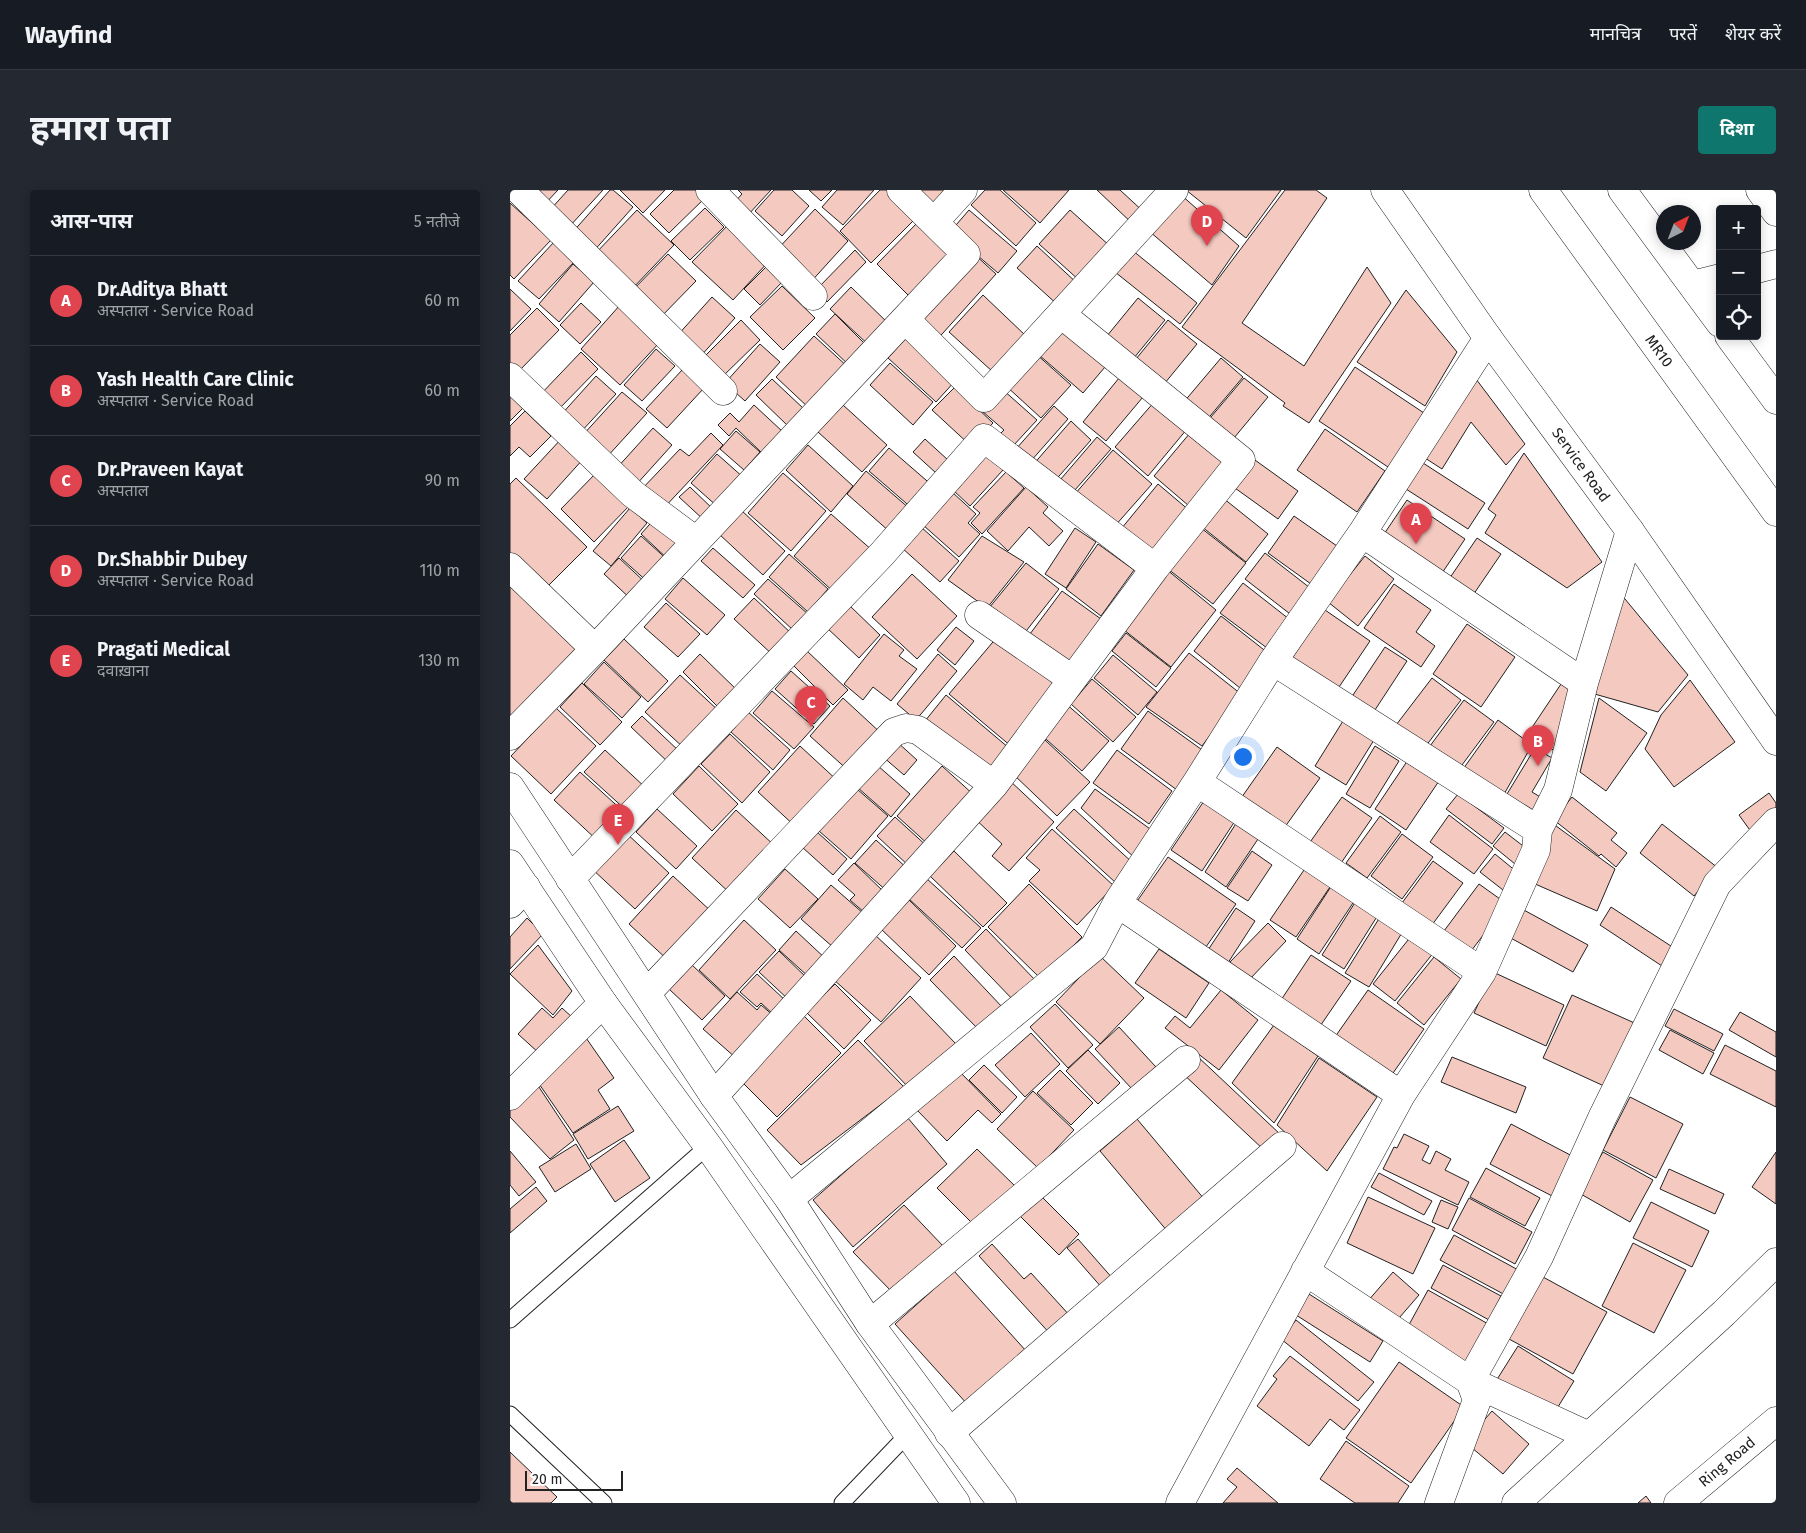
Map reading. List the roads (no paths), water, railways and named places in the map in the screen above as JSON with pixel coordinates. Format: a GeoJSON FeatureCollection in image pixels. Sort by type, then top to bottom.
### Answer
{"type":"FeatureCollection","features":[{"type":"Feature","properties":{"kind":"street"},"geometry":{"type":"LineString","coordinates":[[519,190],[723,391]]}},
{"type":"Feature","properties":{"kind":"street"},"geometry":{"type":"LineString","coordinates":[[710,190],[813,296]]}},
{"type":"Feature","properties":{"kind":"street"},"geometry":{"type":"LineString","coordinates":[[510,736],[595,649],[966,254],[901,190]]}},
{"type":"Feature","properties":{"kind":"street"},"geometry":{"type":"LineString","coordinates":[[934,222],[963,190]]}},
{"type":"Feature","properties":{"kind":"street"},"geometry":{"type":"LineString","coordinates":[[905,319],[984,398],[1174,190]]}},
{"type":"Feature","properties":{"kind":"street","name":"Service Road"},"geometry":{"type":"LineString","coordinates":[[1385,190],[1488,338],[1630,531],[1776,741]]}},
{"type":"Feature","properties":{"kind":"street","name":"MR10"},"geometry":{"type":"LineString","coordinates":[[1543,190],[1776,512]]}},
{"type":"Feature","properties":{"kind":"street"},"geometry":{"type":"LineString","coordinates":[[1622,190],[1716,318]]}},
{"type":"Feature","properties":{"kind":"street"},"geometry":{"type":"LineString","coordinates":[[1760,190],[1776,212]]}},
{"type":"Feature","properties":{"kind":"street"},"geometry":{"type":"LineString","coordinates":[[1761,268],[1776,264]]}},
{"type":"Feature","properties":{"kind":"street"},"geometry":{"type":"LineString","coordinates":[[1692,285],[1716,279]]}},
{"type":"Feature","properties":{"kind":"street"},"geometry":{"type":"LineString","coordinates":[[714,1096],[994,785],[1156,568],[1241,460],[1061,314]]}},
{"type":"Feature","properties":{"kind":"street"},"geometry":{"type":"LineString","coordinates":[[789,1199],[1094,946],[1117,903],[1197,782],[1273,661],[1362,533],[1488,338]]}},
{"type":"Feature","properties":{"kind":"street"},"geometry":{"type":"LineString","coordinates":[[1732,340],[1776,400]]}},
{"type":"Feature","properties":{"kind":"street"},"geometry":{"type":"LineString","coordinates":[[510,377],[633,494],[696,541]]}},
{"type":"Feature","properties":{"kind":"street"},"geometry":{"type":"LineString","coordinates":[[570,879],[882,554],[984,438],[1156,568]]}},
{"type":"Feature","properties":{"kind":"street"},"geometry":{"type":"LineString","coordinates":[[1180,1503],[1401,1095],[1482,972],[1536,850],[1538,830],[1558,790],[1584,683],[1630,531]]}},
{"type":"Feature","properties":{"kind":"street"},"geometry":{"type":"LineString","coordinates":[[1362,533],[1584,683]]}},
{"type":"Feature","properties":{"kind":"street"},"geometry":{"type":"LineString","coordinates":[[510,567],[595,649]]}},
{"type":"Feature","properties":{"kind":"street"},"geometry":{"type":"LineString","coordinates":[[979,615],[1072,679]]}},
{"type":"Feature","properties":{"kind":"street"},"geometry":{"type":"LineString","coordinates":[[1273,661],[1538,830]]}},
{"type":"Feature","properties":{"kind":"street"},"geometry":{"type":"LineString","coordinates":[[647,993],[894,732],[906,728],[918,730],[994,785]]}},
{"type":"Feature","properties":{"kind":"street"},"geometry":{"type":"LineString","coordinates":[[1197,782],[1482,972]]}},
{"type":"Feature","properties":{"kind":"street"},"geometry":{"type":"LineString","coordinates":[[510,787],[714,1096],[789,1199],[870,1324],[1002,1503]]}},
{"type":"Feature","properties":{"kind":"street"},"geometry":{"type":"LineString","coordinates":[[1470,1382],[1540,1257],[1602,1118],[1717,884],[1776,822]]}},
{"type":"Feature","properties":{"kind":"street"},"geometry":{"type":"LineString","coordinates":[[510,864],[518,896],[603,1003],[708,1146],[956,1503]]}},
{"type":"Feature","properties":{"kind":"street"},"geometry":{"type":"LineString","coordinates":[[1117,903],[1401,1095]]}},
{"type":"Feature","properties":{"kind":"street"},"geometry":{"type":"LineString","coordinates":[[510,1096],[603,1003]]}},
{"type":"Feature","properties":{"kind":"street"},"geometry":{"type":"LineString","coordinates":[[870,1324],[1186,1060]]}},
{"type":"Feature","properties":{"kind":"street"},"geometry":{"type":"LineString","coordinates":[[949,1433],[1282,1146]]}},
{"type":"Feature","properties":{"kind":"street"},"geometry":{"type":"LineString","coordinates":[[1516,1503],[1724,1314],[1776,1262]]}},
{"type":"Feature","properties":{"kind":"street"},"geometry":{"type":"LineString","coordinates":[[1305,1271],[1470,1382],[1589,1436]]}},
{"type":"Feature","properties":{"kind":"street"},"geometry":{"type":"LineString","coordinates":[[1438,1503],[1477,1400],[1470,1382]]}},
{"type":"Feature","properties":{"kind":"street","name":"Ring Road"},"geometry":{"type":"LineString","coordinates":[[1678,1503],[1776,1421]]}},
{"type":"Feature","properties":{"kind":"lane"},"geometry":{"type":"LineString","coordinates":[[510,1320],[708,1146]]}},
{"type":"Feature","properties":{"kind":"lane"},"geometry":{"type":"LineString","coordinates":[[510,1414],[604,1503]]}},
{"type":"Feature","properties":{"kind":"lane"},"geometry":{"type":"LineString","coordinates":[[842,1503],[908,1434]]}},
{"type":"Feature","properties":{"kind":"place","name":"Dr.Shabbir Dubey"},"geometry":{"type":"Point","coordinates":[1207,246]}},
{"type":"Feature","properties":{"kind":"place","name":"Dr.Aditya Bhatt"},"geometry":{"type":"Point","coordinates":[1416,544]}},
{"type":"Feature","properties":{"kind":"place","name":"Dr.Praveen Kayat"},"geometry":{"type":"Point","coordinates":[811,727]}},
{"type":"Feature","properties":{"kind":"place","name":"Yash Health Care Clinic"},"geometry":{"type":"Point","coordinates":[1538,766]}},
{"type":"Feature","properties":{"kind":"place","name":"Pragati Medical"},"geometry":{"type":"Point","coordinates":[618,845]}}]}
